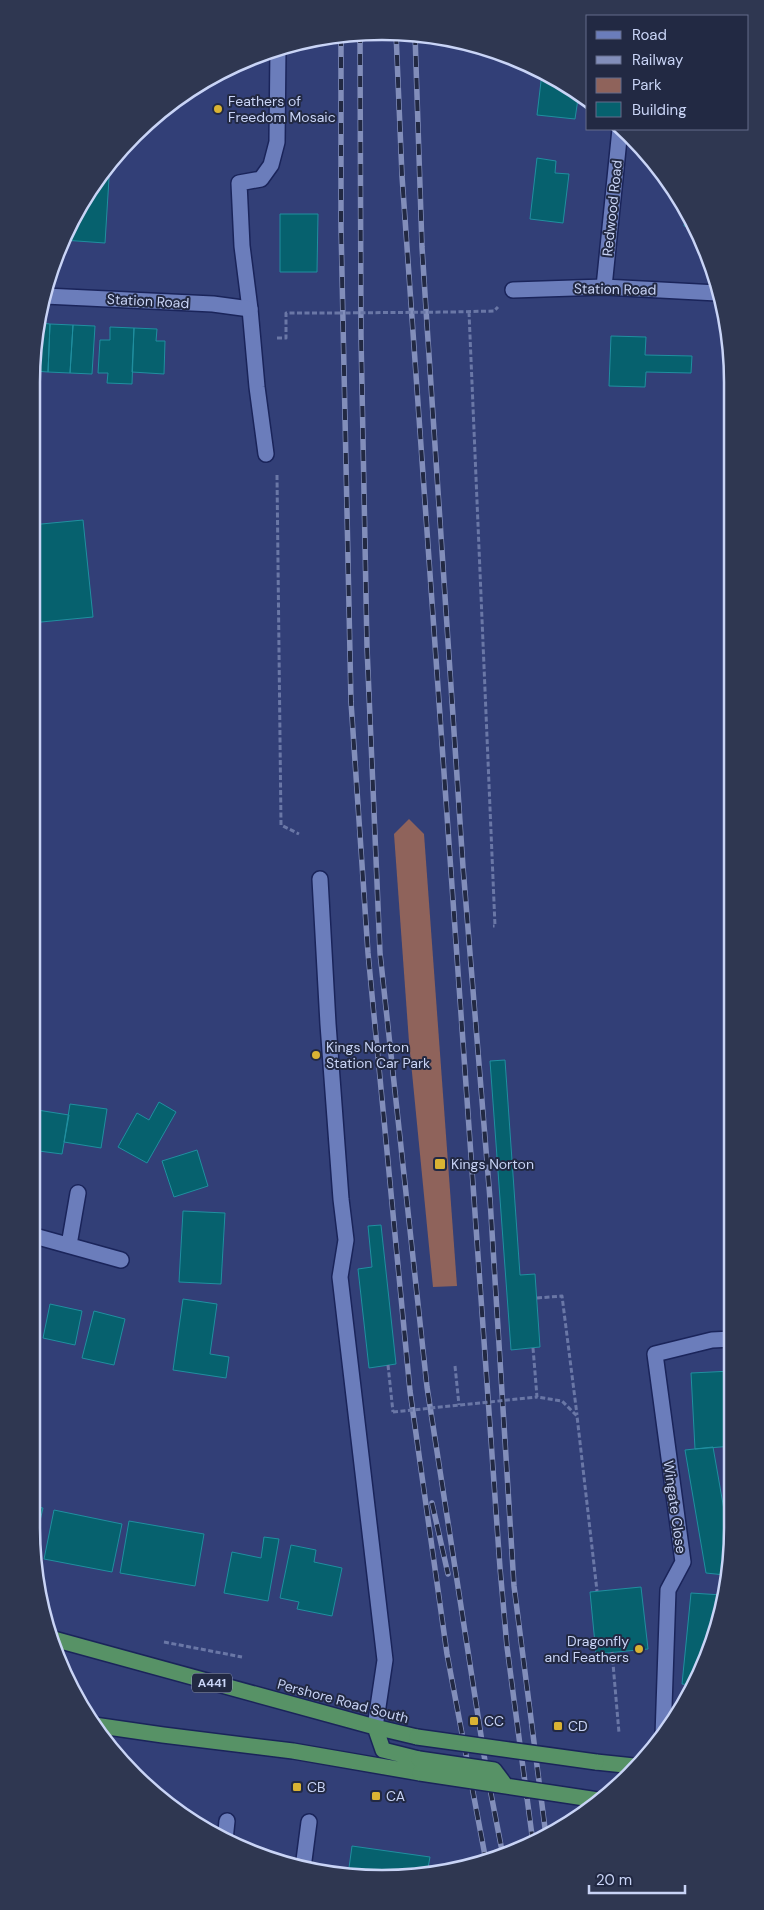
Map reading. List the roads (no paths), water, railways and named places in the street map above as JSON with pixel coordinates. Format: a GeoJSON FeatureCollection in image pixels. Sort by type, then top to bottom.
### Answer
{"type":"FeatureCollection","features":[{"type":"Feature","properties":{"kind":"highway","name":"Pershore Road South"},"geometry":{"type":"LineString","coordinates":[[59,1640],[374,1727],[417,1737],[628,1765]]}},
{"type":"Feature","properties":{"kind":"highway"},"geometry":{"type":"LineString","coordinates":[[104,1726],[420,1766],[494,1770],[506,1786],[590,1799]]}},
{"type":"Feature","properties":{"kind":"highway"},"geometry":{"type":"LineString","coordinates":[[374,1727],[383,1750],[420,1766]]}},
{"type":"Feature","properties":{"kind":"street"},"geometry":{"type":"LineString","coordinates":[[266,454],[242,246],[239,183],[261,179],[271,164],[277,142],[278,56]]}},
{"type":"Feature","properties":{"kind":"street","name":"Redwood Road"},"geometry":{"type":"LineString","coordinates":[[604,287],[619,136]]}},
{"type":"Feature","properties":{"kind":"street","name":"Station Road"},"geometry":{"type":"LineString","coordinates":[[513,290],[604,287],[712,293]]}},
{"type":"Feature","properties":{"kind":"street","name":"Station Road"},"geometry":{"type":"LineString","coordinates":[[51,296],[213,304],[250,309]]}},
{"type":"Feature","properties":{"kind":"street"},"geometry":{"type":"LineString","coordinates":[[320,879],[341,1198],[346,1240],[340,1277],[385,1660],[374,1727]]}},
{"type":"Feature","properties":{"kind":"street"},"geometry":{"type":"LineString","coordinates":[[69,1245],[78,1193]]}},
{"type":"Feature","properties":{"kind":"street"},"geometry":{"type":"LineString","coordinates":[[40,1237],[121,1260]]}},
{"type":"Feature","properties":{"kind":"street","name":"Wingate Close"},"geometry":{"type":"LineString","coordinates":[[663,1722],[668,1590],[683,1562],[654,1354],[712,1340],[724,1339]]}},
{"type":"Feature","properties":{"kind":"street"},"geometry":{"type":"LineString","coordinates":[[226,1832],[227,1821]]}},
{"type":"Feature","properties":{"kind":"street"},"geometry":{"type":"LineString","coordinates":[[304,1860],[309,1822]]}},
{"type":"Feature","properties":{"kind":"railway"},"geometry":{"type":"LineString","coordinates":[[360,41],[361,336],[367,647],[380,953],[427,1387],[487,1774]]}},
{"type":"Feature","properties":{"kind":"railway"},"geometry":{"type":"LineString","coordinates":[[396,41],[402,176],[500,1568],[507,1647],[532,1835]]}},
{"type":"Feature","properties":{"kind":"railway"},"geometry":{"type":"LineString","coordinates":[[415,42],[422,247],[463,867],[490,1199],[514,1586],[545,1828]]}},
{"type":"Feature","properties":{"kind":"railway"},"geometry":{"type":"LineString","coordinates":[[341,43],[341,227],[351,702],[368,953],[410,1391],[447,1654],[485,1854]]}},
{"type":"Feature","properties":{"kind":"railway"},"geometry":{"type":"LineString","coordinates":[[432,1503],[448,1574]]}},
{"type":"Feature","properties":{"kind":"railway"},"geometry":{"type":"LineString","coordinates":[[486,1768],[502,1848]]}},
{"type":"Feature","properties":{"kind":"place","name":"Feathers of Freedom Mosaic"},"geometry":{"type":"Point","coordinates":[218,109]}},
{"type":"Feature","properties":{"kind":"place","name":"Kings Norton Station Car Park"},"geometry":{"type":"Point","coordinates":[316,1055]}},
{"type":"Feature","properties":{"kind":"place","name":"Kings Norton"},"geometry":{"type":"Point","coordinates":[440,1164]}},
{"type":"Feature","properties":{"kind":"place","name":"Dragonfly and Feathers"},"geometry":{"type":"Point","coordinates":[639,1649]}},
{"type":"Feature","properties":{"kind":"place","name":"CC"},"geometry":{"type":"Point","coordinates":[474,1721]}},
{"type":"Feature","properties":{"kind":"place","name":"CD"},"geometry":{"type":"Point","coordinates":[558,1726]}},
{"type":"Feature","properties":{"kind":"place","name":"CB"},"geometry":{"type":"Point","coordinates":[297,1787]}},
{"type":"Feature","properties":{"kind":"place","name":"CA"},"geometry":{"type":"Point","coordinates":[376,1796]}}]}
